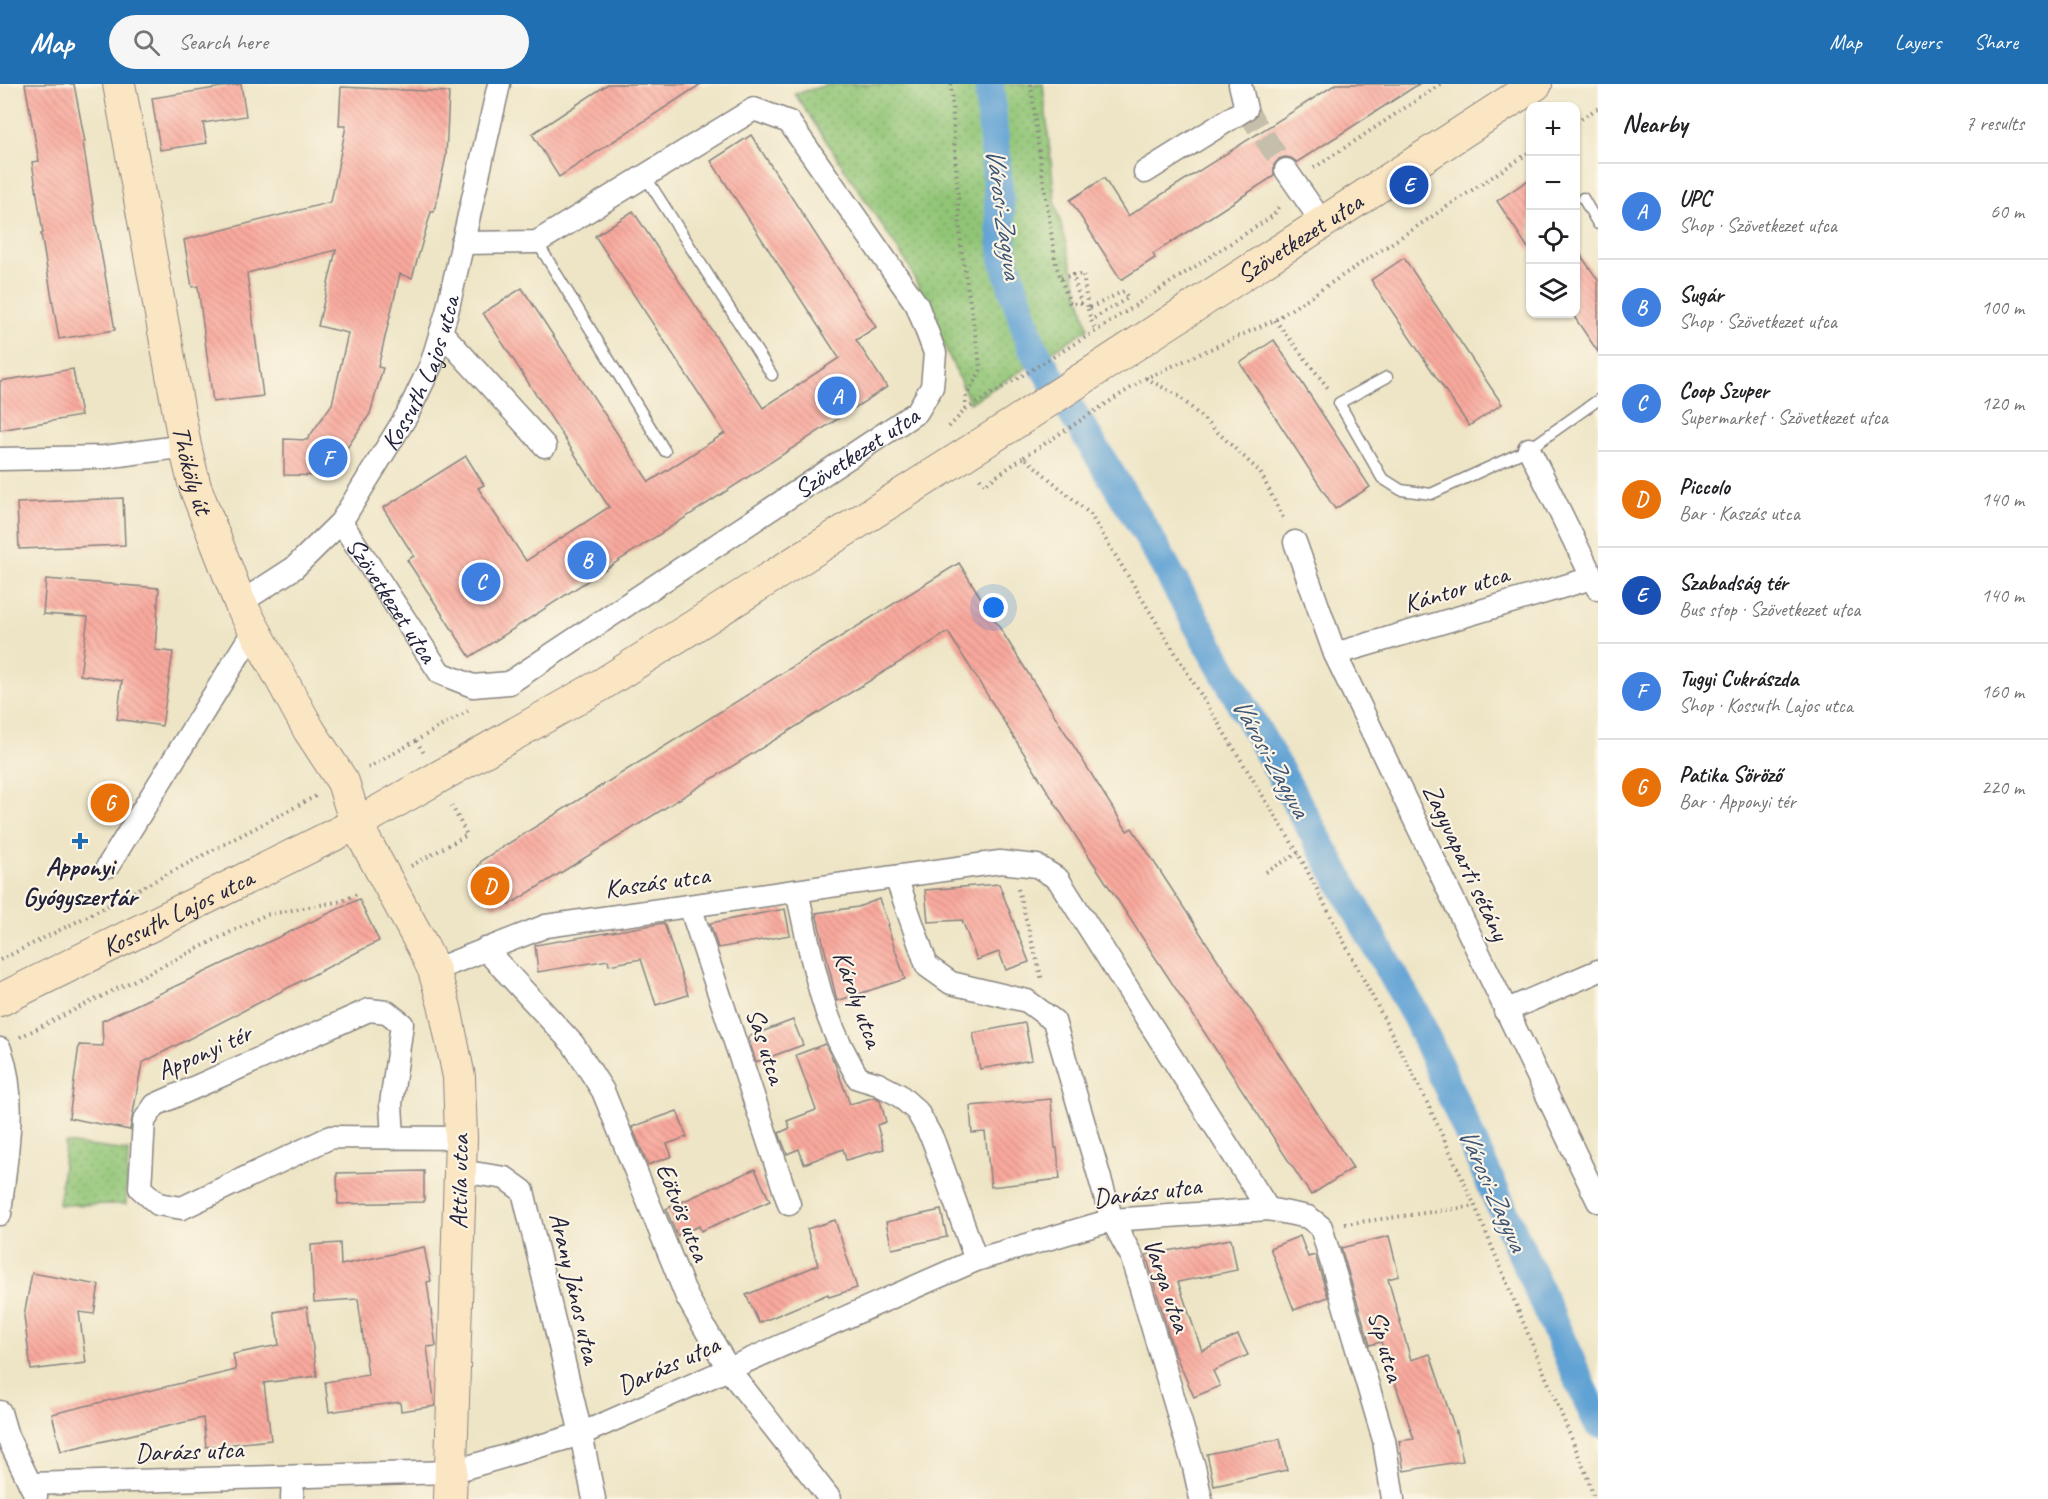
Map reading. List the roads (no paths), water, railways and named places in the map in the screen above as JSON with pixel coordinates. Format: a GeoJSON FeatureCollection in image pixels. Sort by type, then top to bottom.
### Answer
{"type":"FeatureCollection","features":[{"type":"Feature","properties":{"kind":"street","name":"Thököly út"},"geometry":{"type":"LineString","coordinates":[[119,84],[185,446],[195,487],[240,603],[309,730],[343,782],[356,824],[388,880]]}},
{"type":"Feature","properties":{"kind":"street"},"geometry":{"type":"LineString","coordinates":[[1145,172],[1246,108],[1240,84]]}},
{"type":"Feature","properties":{"kind":"street","name":"Szövetkezet utca"},"geometry":{"type":"LineString","coordinates":[[356,824],[601,685],[1013,424],[1536,84]]}},
{"type":"Feature","properties":{"kind":"street","name":"Kossuth Lajos utca"},"geometry":{"type":"LineString","coordinates":[[240,603],[294,568],[341,522],[407,415],[431,365],[441,332],[500,85]]}},
{"type":"Feature","properties":{"kind":"street","name":"Szövetkezet utca"},"geometry":{"type":"LineString","coordinates":[[341,522],[440,673],[473,686],[509,683],[917,412],[932,387],[935,353],[917,305],[789,122],[754,109],[537,242]]}},
{"type":"Feature","properties":{"kind":"street"},"geometry":{"type":"LineString","coordinates":[[1289,176],[1322,222]]}},
{"type":"Feature","properties":{"kind":"street"},"geometry":{"type":"LineString","coordinates":[[462,243],[537,242]]}},
{"type":"Feature","properties":{"kind":"street"},"geometry":{"type":"LineString","coordinates":[[441,332],[545,446]]}},
{"type":"Feature","properties":{"kind":"street"},"geometry":{"type":"LineString","coordinates":[[0,459],[105,457],[185,446]]}},
{"type":"Feature","properties":{"kind":"street"},"geometry":{"type":"LineString","coordinates":[[1529,449],[1595,584]]}},
{"type":"Feature","properties":{"kind":"street","name":"Zagyvaparti sétány"},"geometry":{"type":"LineString","coordinates":[[1295,542],[1335,654],[1598,1201]]}},
{"type":"Feature","properties":{"kind":"street","name":"Kántor utca"},"geometry":{"type":"LineString","coordinates":[[1335,654],[1595,584]]}},
{"type":"Feature","properties":{"kind":"street"},"geometry":{"type":"LineString","coordinates":[[108,866],[255,630]]}},
{"type":"Feature","properties":{"kind":"street","name":"Kossuth Lajos utca"},"geometry":{"type":"LineString","coordinates":[[0,1000],[356,824]]}},
{"type":"Feature","properties":{"kind":"street","name":"Kaszás utca"},"geometry":{"type":"LineString","coordinates":[[434,970],[546,926],[1000,862],[1037,866],[1058,879],[1268,1209]]}},
{"type":"Feature","properties":{"kind":"street","name":"Varga utca"},"geometry":{"type":"LineString","coordinates":[[896,877],[927,966],[951,982],[1027,1001],[1053,1021],[1112,1220],[1131,1255],[1194,1467],[1201,1499]]}},
{"type":"Feature","properties":{"kind":"street","name":"Attila utca"},"geometry":{"type":"LineString","coordinates":[[388,880],[434,970],[446,1008],[459,1077],[461,1138],[451,1485]]}},
{"type":"Feature","properties":{"kind":"street","name":"Károly utca"},"geometry":{"type":"LineString","coordinates":[[797,891],[814,973],[826,1012],[843,1052],[858,1078],[878,1084],[899,1095],[917,1111],[933,1140],[976,1260]]}},
{"type":"Feature","properties":{"kind":"street","name":"Sas utca"},"geometry":{"type":"LineString","coordinates":[[690,906],[789,1204]]}},
{"type":"Feature","properties":{"kind":"street","name":"Eötvös utca"},"geometry":{"type":"LineString","coordinates":[[485,949],[573,1044],[603,1091],[687,1297],[729,1370],[830,1499]]}},
{"type":"Feature","properties":{"kind":"street"},"geometry":{"type":"LineString","coordinates":[[1505,1011],[1598,971]]}},
{"type":"Feature","properties":{"kind":"street","name":"Apponyi tér"},"geometry":{"type":"LineString","coordinates":[[393,1138],[391,1104],[402,1024],[387,1012],[369,1010],[155,1106],[144,1121],[140,1188],[158,1204],[182,1208],[331,1137],[393,1138],[461,1138]]}},
{"type":"Feature","properties":{"kind":"street"},"geometry":{"type":"LineString","coordinates":[[0,1214],[10,1114],[5,1045]]}},
{"type":"Feature","properties":{"kind":"street","name":"Arany János utca"},"geometry":{"type":"LineString","coordinates":[[460,1172],[505,1178],[523,1191],[581,1434],[594,1499]]}},
{"type":"Feature","properties":{"kind":"street","name":"Darázs utca"},"geometry":{"type":"LineString","coordinates":[[34,1491],[451,1485],[581,1434],[976,1260],[1112,1220],[1268,1209],[1314,1222]]}},
{"type":"Feature","properties":{"kind":"street","name":"Síp utca"},"geometry":{"type":"LineString","coordinates":[[1314,1222],[1384,1440],[1393,1499]]}},
{"type":"Feature","properties":{"kind":"street"},"geometry":{"type":"LineString","coordinates":[[0,1412],[7,1436],[34,1491]]}},
{"type":"Feature","properties":{"kind":"lane"},"geometry":{"type":"LineString","coordinates":[[645,176],[772,375]]}},
{"type":"Feature","properties":{"kind":"lane"},"geometry":{"type":"LineString","coordinates":[[1583,198],[1598,224]]}},
{"type":"Feature","properties":{"kind":"lane"},"geometry":{"type":"LineString","coordinates":[[537,242],[665,451]]}},
{"type":"Feature","properties":{"kind":"lane"},"geometry":{"type":"LineString","coordinates":[[1387,377],[1339,403],[1382,478],[1401,490],[1431,494],[1529,449],[1598,400]]}},
{"type":"Feature","properties":{"kind":"waterway","name":"Városi-Zagyva"},"geometry":{"type":"LineString","coordinates":[[989,84],[1004,259],[1032,347],[1146,532],[1417,1018],[1598,1423]]}},
{"type":"Feature","properties":{"kind":"tunnel"},"geometry":{"type":"LineString","coordinates":[[1246,109],[1286,170]]}},
{"type":"Feature","properties":{"kind":"place","name":"Szabadság tér"},"geometry":{"type":"Point","coordinates":[1409,185]}},
{"type":"Feature","properties":{"kind":"place","name":"UPC"},"geometry":{"type":"Point","coordinates":[837,396]}},
{"type":"Feature","properties":{"kind":"place","name":"Tugyi Cukrászda"},"geometry":{"type":"Point","coordinates":[328,458]}},
{"type":"Feature","properties":{"kind":"place","name":"Sugár"},"geometry":{"type":"Point","coordinates":[587,560]}},
{"type":"Feature","properties":{"kind":"place","name":"Coop Szuper"},"geometry":{"type":"Point","coordinates":[481,582]}},
{"type":"Feature","properties":{"kind":"place","name":"Patika Söröző"},"geometry":{"type":"Point","coordinates":[110,803]}},
{"type":"Feature","properties":{"kind":"place","name":"Apponyi Gyógyszertár"},"geometry":{"type":"Point","coordinates":[80,841]}},
{"type":"Feature","properties":{"kind":"place","name":"Piccolo"},"geometry":{"type":"Point","coordinates":[490,886]}}]}
